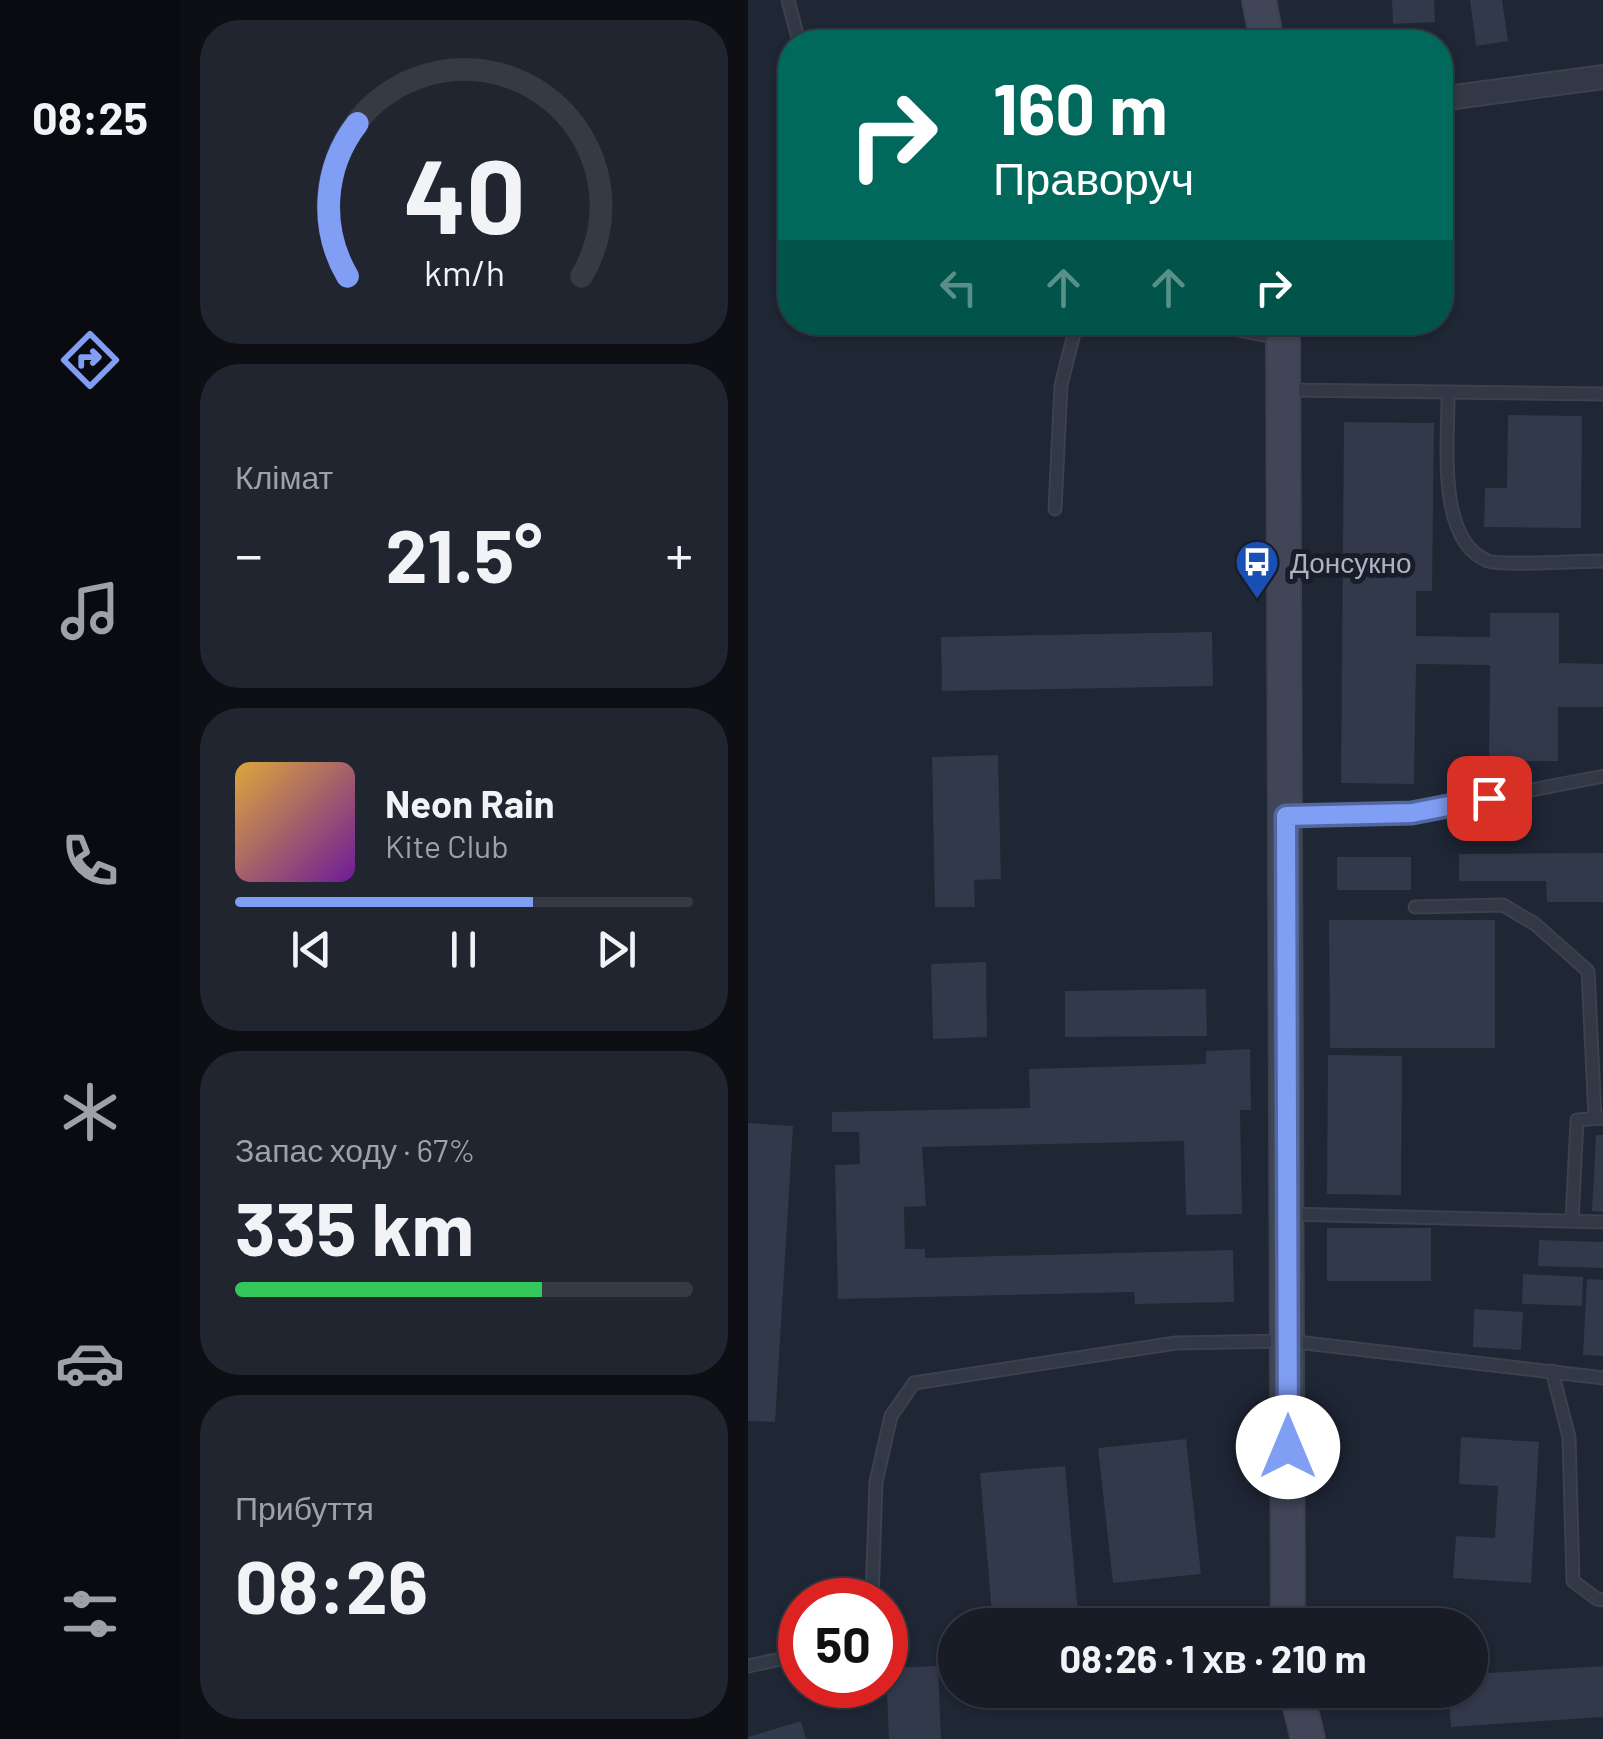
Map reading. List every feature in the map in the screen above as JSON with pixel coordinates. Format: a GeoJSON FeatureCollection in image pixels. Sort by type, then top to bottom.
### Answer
{"type":"FeatureCollection","features":[{"type":"Feature","properties":{"kind":"main road"},"geometry":{"type":"LineString","coordinates":[[1259,0],[1265,30]]}},
{"type":"Feature","properties":{"kind":"main road"},"geometry":{"type":"LineString","coordinates":[[1283,335],[1288,1608]]}},
{"type":"Feature","properties":{"kind":"main road"},"geometry":{"type":"LineString","coordinates":[[1300,1708],[1308,1739]]}},
{"type":"Feature","properties":{"kind":"street"},"geometry":{"type":"LineString","coordinates":[[1453,96],[1604,77]]}},
{"type":"Feature","properties":{"kind":"lane"},"geometry":{"type":"LineString","coordinates":[[788,0],[796,30]]}},
{"type":"Feature","properties":{"kind":"lane"},"geometry":{"type":"LineString","coordinates":[[1055,509],[1060,384],[1073,335]]}},
{"type":"Feature","properties":{"kind":"lane"},"geometry":{"type":"LineString","coordinates":[[1283,390],[1604,394]]}},
{"type":"Feature","properties":{"kind":"lane"},"geometry":{"type":"LineString","coordinates":[[1448,392],[1450,509],[1462,542],[1490,562],[1604,561]]}},
{"type":"Feature","properties":{"kind":"lane"},"geometry":{"type":"LineString","coordinates":[[1286,816],[1412,813],[1604,776]]}},
{"type":"Feature","properties":{"kind":"lane"},"geometry":{"type":"LineString","coordinates":[[1415,907],[1503,905],[1535,924],[1588,970],[1599,1118],[1577,1120],[1572,1221]]}},
{"type":"Feature","properties":{"kind":"lane"},"geometry":{"type":"LineString","coordinates":[[1288,1214],[1604,1222]]}},
{"type":"Feature","properties":{"kind":"lane"},"geometry":{"type":"LineString","coordinates":[[873,1578],[876,1482],[891,1416],[914,1383],[1176,1343],[1288,1341],[1604,1378]]}},
{"type":"Feature","properties":{"kind":"lane"},"geometry":{"type":"LineString","coordinates":[[1552,1371],[1570,1437],[1573,1581],[1604,1600]]}},
{"type":"Feature","properties":{"kind":"lane"},"geometry":{"type":"LineString","coordinates":[[748,1666],[778,1660]]}},
{"type":"Feature","properties":{"kind":"building"},"geometry":{"type":"Polygon","coordinates":[[[1392,0],[1434,0],[1435,22],[1393,24],[1392,0]]]}},
{"type":"Feature","properties":{"kind":"building"},"geometry":{"type":"Polygon","coordinates":[[[1470,0],[1502,0],[1508,41],[1476,46],[1470,0]]]}},
{"type":"Feature","properties":{"kind":"building"},"geometry":{"type":"Polygon","coordinates":[[[1508,415],[1582,416],[1581,528],[1484,527],[1485,488],[1507,488],[1508,415]]]}},
{"type":"Feature","properties":{"kind":"building"},"geometry":{"type":"Polygon","coordinates":[[[1344,422],[1434,423],[1432,591],[1416,591],[1416,636],[1490,637],[1490,613],[1559,613],[1559,663],[1604,664],[1604,707],[1558,707],[1558,761],[1489,761],[1490,665],[1416,664],[1414,784],[1341,783],[1344,422]]]}},
{"type":"Feature","properties":{"kind":"building"},"geometry":{"type":"Polygon","coordinates":[[[1212,632],[1213,686],[942,691],[941,637],[1212,632]]]}},
{"type":"Feature","properties":{"kind":"building"},"geometry":{"type":"Polygon","coordinates":[[[998,755],[1001,879],[974,880],[975,907],[935,907],[932,757],[998,755]]]}},
{"type":"Feature","properties":{"kind":"building"},"geometry":{"type":"Polygon","coordinates":[[[1604,853],[1604,902],[1547,902],[1546,881],[1459,881],[1459,854],[1604,853]]]}},
{"type":"Feature","properties":{"kind":"building"},"geometry":{"type":"Polygon","coordinates":[[[1337,857],[1411,857],[1411,890],[1337,890],[1337,857]]]}},
{"type":"Feature","properties":{"kind":"building"},"geometry":{"type":"Polygon","coordinates":[[[1329,920],[1495,920],[1495,1048],[1330,1048],[1329,920]]]}},
{"type":"Feature","properties":{"kind":"building"},"geometry":{"type":"Polygon","coordinates":[[[986,962],[987,1037],[933,1039],[931,964],[986,962]]]}},
{"type":"Feature","properties":{"kind":"building"},"geometry":{"type":"Polygon","coordinates":[[[1206,989],[1207,1036],[1065,1037],[1065,991],[1206,989]]]}},
{"type":"Feature","properties":{"kind":"building"},"geometry":{"type":"Polygon","coordinates":[[[1250,1049],[1251,1110],[1240,1110],[1242,1214],[1186,1215],[1184,1141],[922,1147],[926,1206],[904,1207],[905,1249],[925,1249],[925,1258],[1233,1250],[1234,1302],[1135,1304],[1134,1292],[838,1299],[835,1165],[860,1164],[859,1132],[832,1132],[832,1112],[1030,1108],[1029,1069],[1206,1064],[1206,1051],[1250,1049]]]}},
{"type":"Feature","properties":{"kind":"building"},"geometry":{"type":"Polygon","coordinates":[[[1328,1055],[1402,1056],[1401,1195],[1327,1194],[1328,1055]]]}},
{"type":"Feature","properties":{"kind":"building"},"geometry":{"type":"Polygon","coordinates":[[[748,1123],[793,1126],[775,1422],[748,1421],[748,1123]]]}},
{"type":"Feature","properties":{"kind":"building"},"geometry":{"type":"Polygon","coordinates":[[[1596,1135],[1604,1135],[1604,1212],[1592,1211],[1596,1135]]]}},
{"type":"Feature","properties":{"kind":"building"},"geometry":{"type":"Polygon","coordinates":[[[1327,1228],[1431,1228],[1431,1281],[1327,1281],[1327,1228]]]}},
{"type":"Feature","properties":{"kind":"building"},"geometry":{"type":"Polygon","coordinates":[[[1539,1240],[1604,1242],[1604,1268],[1538,1266],[1539,1240]]]}},
{"type":"Feature","properties":{"kind":"building"},"geometry":{"type":"Polygon","coordinates":[[[1523,1274],[1583,1277],[1582,1306],[1522,1304],[1523,1274]]]}},
{"type":"Feature","properties":{"kind":"building"},"geometry":{"type":"Polygon","coordinates":[[[1587,1279],[1604,1280],[1604,1356],[1583,1355],[1587,1279]]]}},
{"type":"Feature","properties":{"kind":"building"},"geometry":{"type":"Polygon","coordinates":[[[1474,1309],[1523,1312],[1521,1350],[1473,1347],[1474,1309]]]}},
{"type":"Feature","properties":{"kind":"building"},"geometry":{"type":"Polygon","coordinates":[[[1461,1437],[1539,1442],[1531,1583],[1453,1578],[1456,1536],[1495,1538],[1498,1486],[1459,1484],[1461,1437]]]}},
{"type":"Feature","properties":{"kind":"building"},"geometry":{"type":"Polygon","coordinates":[[[1186,1439],[1201,1574],[1113,1583],[1098,1448],[1186,1439]]]}},
{"type":"Feature","properties":{"kind":"building"},"geometry":{"type":"Polygon","coordinates":[[[1065,1466],[1078,1608],[992,1608],[980,1473],[1065,1466]]]}},
{"type":"Feature","properties":{"kind":"building"},"geometry":{"type":"Polygon","coordinates":[[[938,1666],[941,1739],[889,1739],[888,1708],[908,1708],[908,1667],[938,1666]]]}},
{"type":"Feature","properties":{"kind":"building"},"geometry":{"type":"Polygon","coordinates":[[[1604,1666],[1604,1717],[1451,1727],[1449,1708],[1488,1708],[1488,1673],[1604,1666]]]}},
{"type":"Feature","properties":{"kind":"building"},"geometry":{"type":"Polygon","coordinates":[[[801,1721],[806,1739],[748,1739],[748,1737],[801,1721]]]}},
{"type":"Feature","properties":{"kind":"place","name":"Донсукно"},"geometry":{"type":"Point","coordinates":[1257,600]}},
{"type":"Feature","properties":{"kind":"route"},"geometry":{"type":"LineString","coordinates":[[1288,1447],[1286,816],[1412,813],[1489,798]]}}]}
